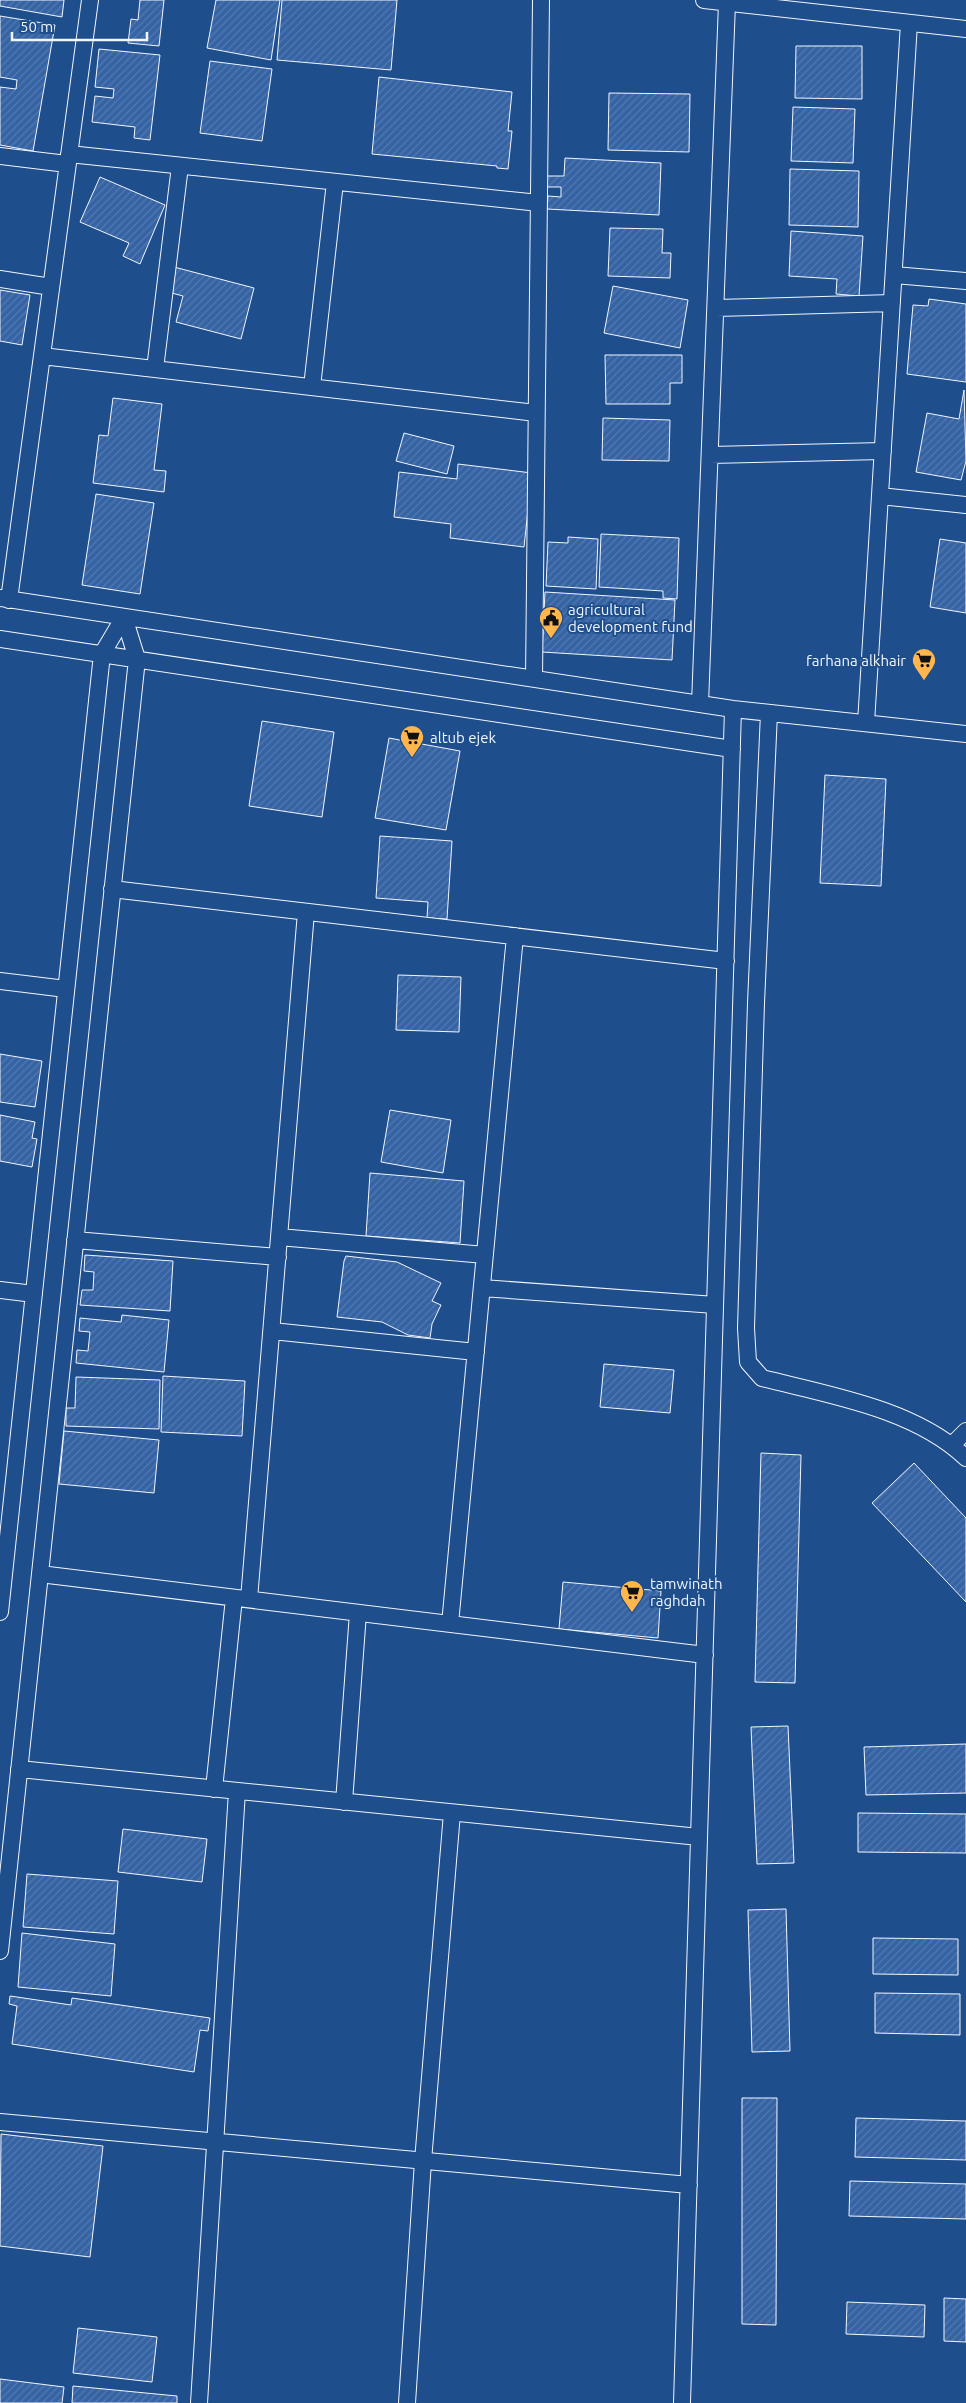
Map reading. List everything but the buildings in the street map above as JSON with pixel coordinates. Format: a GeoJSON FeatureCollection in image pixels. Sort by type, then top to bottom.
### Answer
{"type":"FeatureCollection","features":[{"type":"Feature","properties":{"kind":"street"},"geometry":{"type":"LineString","coordinates":[[90,0],[42,356],[4,599],[733,709],[966,734]]}},
{"type":"Feature","properties":{"kind":"street"},"geometry":{"type":"LineString","coordinates":[[534,679],[541,0]]}},
{"type":"Feature","properties":{"kind":"street"},"geometry":{"type":"LineString","coordinates":[[704,0],[966,29]]}},
{"type":"Feature","properties":{"kind":"street"},"geometry":{"type":"LineString","coordinates":[[700,704],[728,3]]}},
{"type":"Feature","properties":{"kind":"street"},"geometry":{"type":"LineString","coordinates":[[866,723],[909,23]]}},
{"type":"Feature","properties":{"kind":"street"},"geometry":{"type":"LineString","coordinates":[[0,156],[180,166],[538,203]]}},
{"type":"Feature","properties":{"kind":"street"},"geometry":{"type":"LineString","coordinates":[[155,369],[180,166]]}},
{"type":"Feature","properties":{"kind":"street"},"geometry":{"type":"LineString","coordinates":[[312,387],[335,182]]}},
{"type":"Feature","properties":{"kind":"street"},"geometry":{"type":"LineString","coordinates":[[894,274],[966,281]]}},
{"type":"Feature","properties":{"kind":"street"},"geometry":{"type":"LineString","coordinates":[[0,279],[51,287]]}},
{"type":"Feature","properties":{"kind":"street"},"geometry":{"type":"LineString","coordinates":[[716,308],[892,303]]}},
{"type":"Feature","properties":{"kind":"street"},"geometry":{"type":"LineString","coordinates":[[42,356],[536,413]]}},
{"type":"Feature","properties":{"kind":"street"},"geometry":{"type":"LineString","coordinates":[[710,455],[883,451]]}},
{"type":"Feature","properties":{"kind":"street"},"geometry":{"type":"LineString","coordinates":[[880,496],[966,505]]}},
{"type":"Feature","properties":{"kind":"street"},"geometry":{"type":"LineString","coordinates":[[0,1612],[8,1471],[34,1294],[102,654],[124,617]]}},
{"type":"Feature","properties":{"kind":"street"},"geometry":{"type":"LineString","coordinates":[[0,1951],[137,659],[124,617]]}},
{"type":"Feature","properties":{"kind":"street"},"geometry":{"type":"LineString","coordinates":[[0,639],[732,749]]}},
{"type":"Feature","properties":{"kind":"street"},"geometry":{"type":"LineString","coordinates":[[682,2403],[733,709]]}},
{"type":"Feature","properties":{"kind":"street"},"geometry":{"type":"LineString","coordinates":[[769,712],[756,1003],[746,1328],[748,1362],[762,1378],[904,1416],[952,1445],[966,1458]]}},
{"type":"Feature","properties":{"kind":"street"},"geometry":{"type":"LineString","coordinates":[[112,889],[726,960]]}},
{"type":"Feature","properties":{"kind":"street"},"geometry":{"type":"LineString","coordinates":[[214,1789],[242,1598],[272,1331],[306,912]]}},
{"type":"Feature","properties":{"kind":"street"},"geometry":{"type":"LineString","coordinates":[[450,1624],[515,936]]}},
{"type":"Feature","properties":{"kind":"street"},"geometry":{"type":"LineString","coordinates":[[0,981],[66,989]]}},
{"type":"Feature","properties":{"kind":"street"},"geometry":{"type":"LineString","coordinates":[[280,1237],[485,1255]]}},
{"type":"Feature","properties":{"kind":"street"},"geometry":{"type":"LineString","coordinates":[[75,1240],[278,1257]]}},
{"type":"Feature","properties":{"kind":"street"},"geometry":{"type":"LineString","coordinates":[[482,1288],[715,1305]]}},
{"type":"Feature","properties":{"kind":"street"},"geometry":{"type":"LineString","coordinates":[[0,1290],[34,1294]]}},
{"type":"Feature","properties":{"kind":"street"},"geometry":{"type":"LineString","coordinates":[[272,1331],[476,1352]]}},
{"type":"Feature","properties":{"kind":"street"},"geometry":{"type":"LineString","coordinates":[[952,1445],[966,1431]]}},
{"type":"Feature","properties":{"kind":"street"},"geometry":{"type":"LineString","coordinates":[[40,1574],[705,1655]]}},
{"type":"Feature","properties":{"kind":"street"},"geometry":{"type":"LineString","coordinates":[[344,1802],[358,1613]]}},
{"type":"Feature","properties":{"kind":"street"},"geometry":{"type":"LineString","coordinates":[[19,1769],[699,1837]]}},
{"type":"Feature","properties":{"kind":"street"},"geometry":{"type":"LineString","coordinates":[[200,2403],[237,1791]]}},
{"type":"Feature","properties":{"kind":"street"},"geometry":{"type":"LineString","coordinates":[[407,2403],[423,2161],[452,1813]]}},
{"type":"Feature","properties":{"kind":"street"},"geometry":{"type":"LineString","coordinates":[[0,2122],[689,2185]]}},
{"type":"Feature","properties":{"kind":"place","name":"agricultural development fund"},"geometry":{"type":"Point","coordinates":[551,639]}},
{"type":"Feature","properties":{"kind":"place","name":"farhana alkhair"},"geometry":{"type":"Point","coordinates":[924,681]}},
{"type":"Feature","properties":{"kind":"place","name":"altub ejek"},"geometry":{"type":"Point","coordinates":[412,758]}},
{"type":"Feature","properties":{"kind":"place","name":"tamwinath raghdah"},"geometry":{"type":"Point","coordinates":[632,1613]}}]}
